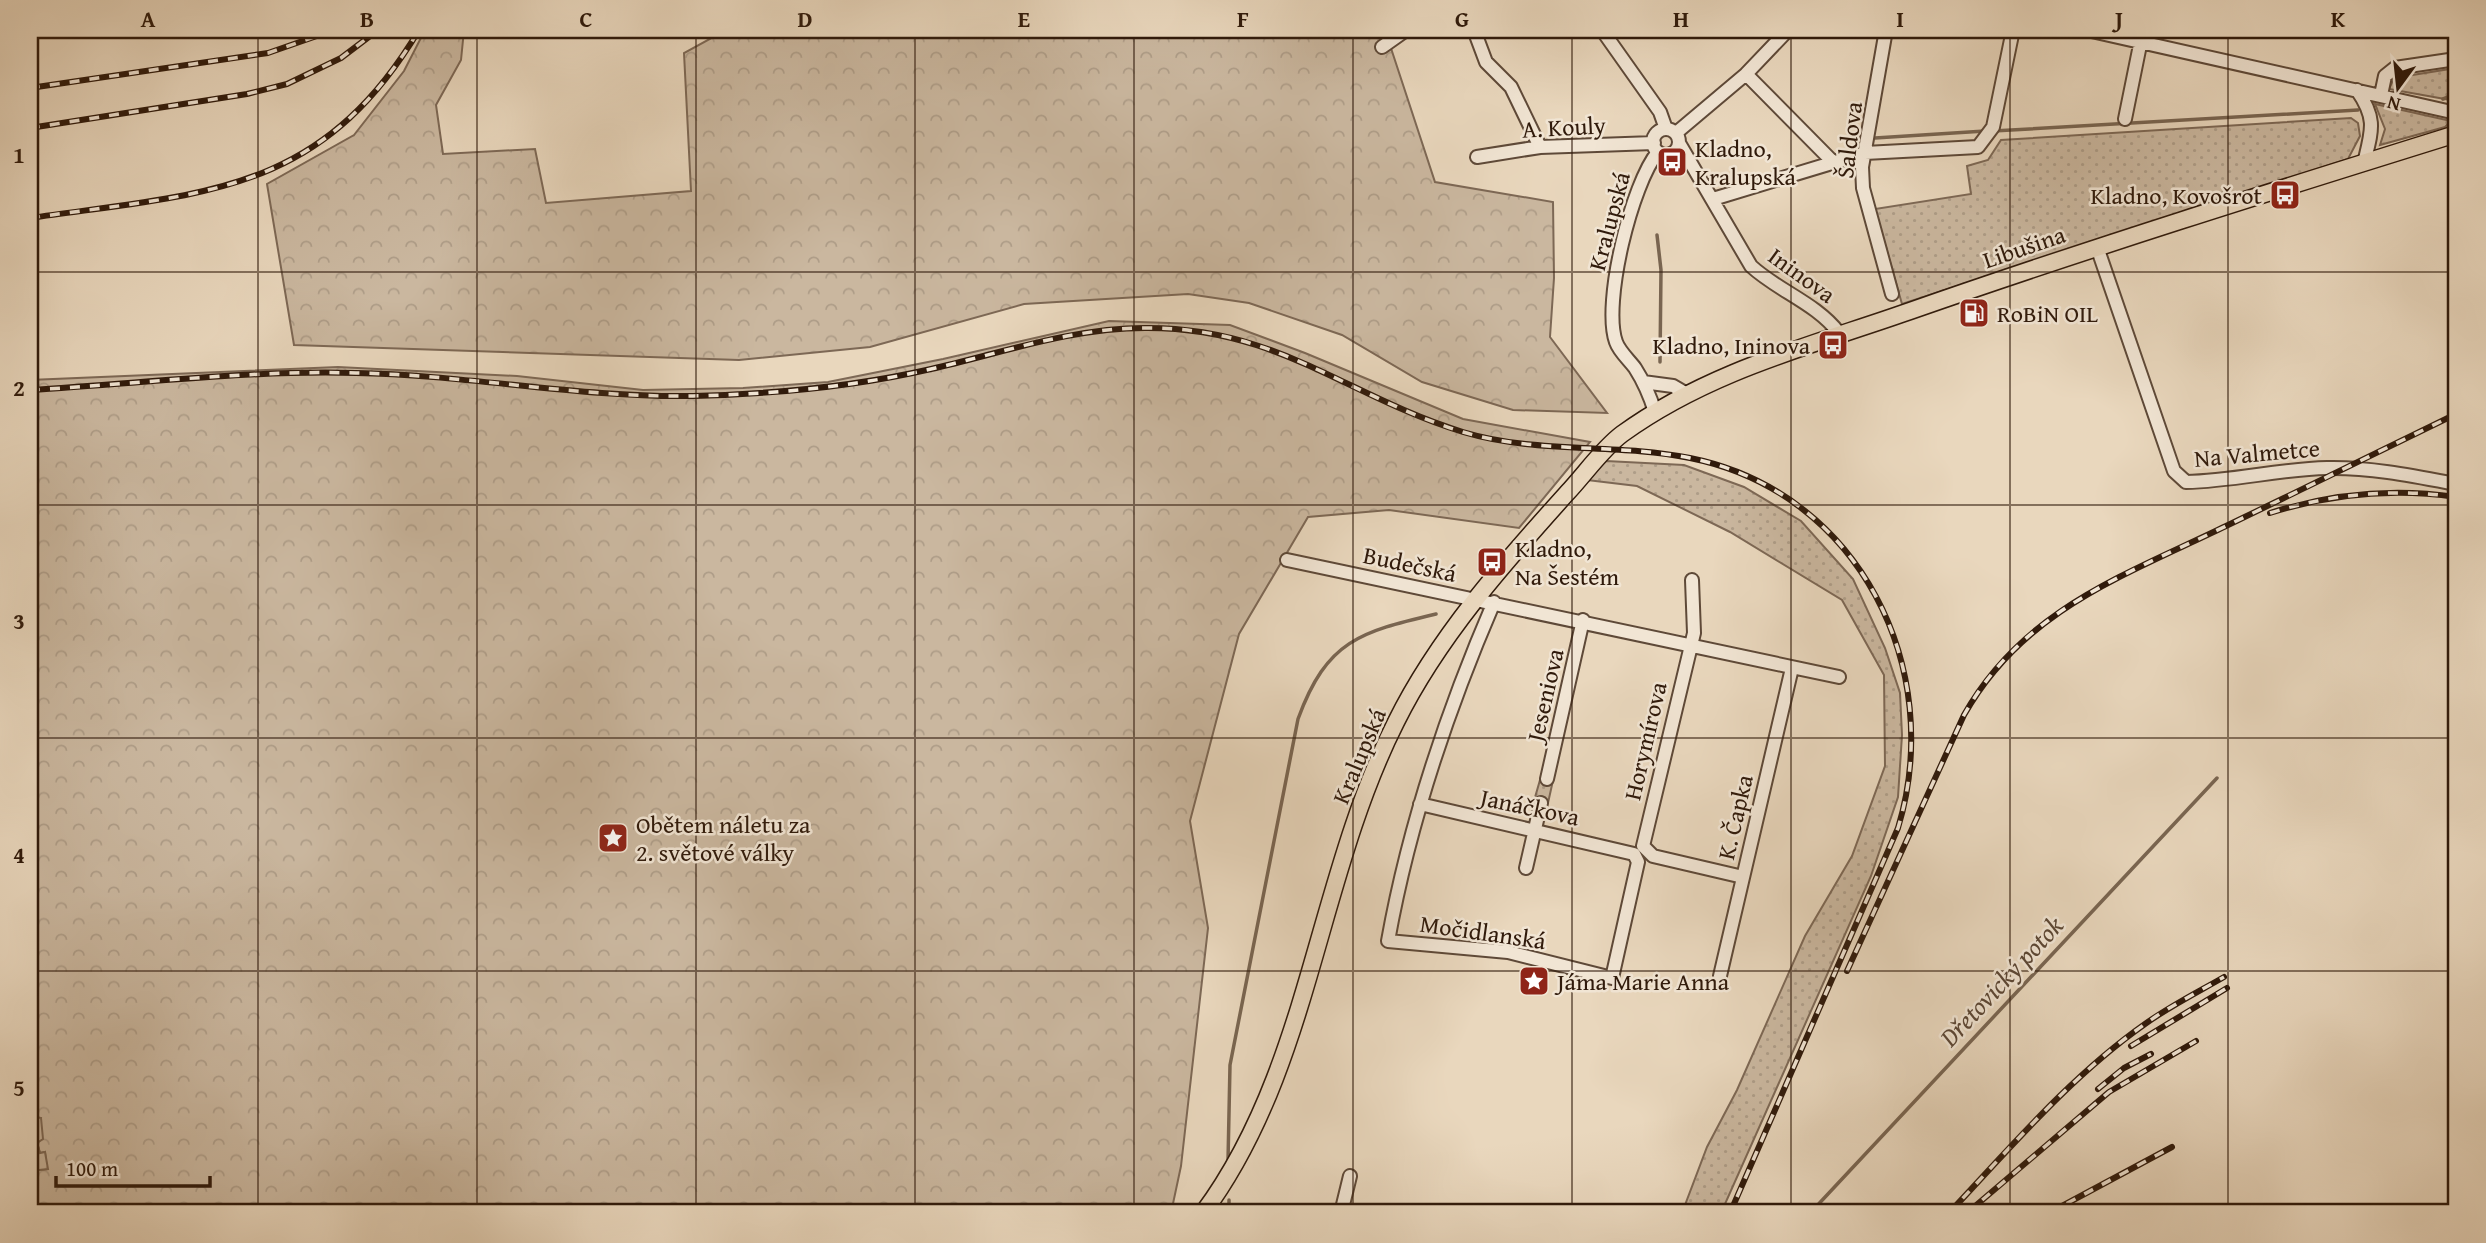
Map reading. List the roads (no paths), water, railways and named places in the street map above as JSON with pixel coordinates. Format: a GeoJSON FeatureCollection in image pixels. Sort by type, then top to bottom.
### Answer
{"type":"FeatureCollection","features":[{"type":"Feature","properties":{"kind":"main road","name":"Libušina"},"geometry":{"type":"LineString","coordinates":[[1655,412],[1685,393],[1839,333],[2097,247],[2456,134]]}},
{"type":"Feature","properties":{"kind":"main road","name":"Kralupská"},"geometry":{"type":"LineString","coordinates":[[1203,1213],[1234,1168],[1283,1059],[1365,794],[1394,725],[1419,680],[1486,600],[1523,542],[1617,438],[1655,412]]}},
{"type":"Feature","properties":{"kind":"street"},"geometry":{"type":"LineString","coordinates":[[1382,47],[1406,30]]}},
{"type":"Feature","properties":{"kind":"street"},"geometry":{"type":"LineString","coordinates":[[1474,30],[1486,62],[1511,87],[1540,147]]}},
{"type":"Feature","properties":{"kind":"street","name":"Ininova"},"geometry":{"type":"LineString","coordinates":[[1602,30],[1660,112],[1751,266],[1767,280],[1822,314],[1839,333]]}},
{"type":"Feature","properties":{"kind":"street"},"geometry":{"type":"LineString","coordinates":[[1674,135],[1658,132],[1656,147],[1671,153],[1674,135],[1746,74],[1788,30]]}},
{"type":"Feature","properties":{"kind":"street","name":"Šaldova"},"geometry":{"type":"LineString","coordinates":[[1886,30],[1865,153],[1863,188],[1892,294]]}},
{"type":"Feature","properties":{"kind":"street"},"geometry":{"type":"LineString","coordinates":[[1713,199],[1865,153],[1978,147],[1990,132],[2013,30]]}},
{"type":"Feature","properties":{"kind":"street"},"geometry":{"type":"LineString","coordinates":[[2087,30],[2456,113]]}},
{"type":"Feature","properties":{"kind":"street"},"geometry":{"type":"LineString","coordinates":[[2124,119],[2141,40]]}},
{"type":"Feature","properties":{"kind":"street"},"geometry":{"type":"LineString","coordinates":[[2381,95],[2385,76],[2395,68],[2456,59]]}},
{"type":"Feature","properties":{"kind":"street"},"geometry":{"type":"LineString","coordinates":[[1746,74],[1834,163]]}},
{"type":"Feature","properties":{"kind":"street"},"geometry":{"type":"LineString","coordinates":[[2357,90],[2370,108],[2372,128],[2364,163]]}},
{"type":"Feature","properties":{"kind":"street","name":"A. Kouly"},"geometry":{"type":"LineString","coordinates":[[1477,157],[1540,147],[1656,147]]}},
{"type":"Feature","properties":{"kind":"street","name":"Kralupská"},"geometry":{"type":"LineString","coordinates":[[1655,412],[1643,382],[1616,342],[1613,292],[1625,232],[1656,147]]}},
{"type":"Feature","properties":{"kind":"street","name":"Na Valmetce"},"geometry":{"type":"LineString","coordinates":[[2097,247],[2174,471],[2186,482],[2218,481],[2327,468],[2389,472],[2456,484]]}},
{"type":"Feature","properties":{"kind":"street"},"geometry":{"type":"LineString","coordinates":[[1643,382],[1673,386],[1685,393]]}},
{"type":"Feature","properties":{"kind":"street","name":"Budečská"},"geometry":{"type":"LineString","coordinates":[[1287,559],[1583,620],[1839,677]]}},
{"type":"Feature","properties":{"kind":"street"},"geometry":{"type":"LineString","coordinates":[[1689,643],[1694,633],[1692,580]]}},
{"type":"Feature","properties":{"kind":"street","name":"Kralupská"},"geometry":{"type":"LineString","coordinates":[[1388,941],[1402,864],[1470,658],[1486,600]]}},
{"type":"Feature","properties":{"kind":"street","name":"Jeseniova"},"geometry":{"type":"LineString","coordinates":[[1547,779],[1583,620]]}},
{"type":"Feature","properties":{"kind":"street","name":"Horymírova"},"geometry":{"type":"LineString","coordinates":[[1689,643],[1643,841],[1644,849],[1653,856],[1743,877]]}},
{"type":"Feature","properties":{"kind":"street","name":"K. Čapka"},"geometry":{"type":"LineString","coordinates":[[1720,976],[1792,668]]}},
{"type":"Feature","properties":{"kind":"street"},"geometry":{"type":"LineString","coordinates":[[1526,868],[1541,803]]}},
{"type":"Feature","properties":{"kind":"street","name":"Janáčkova"},"geometry":{"type":"LineString","coordinates":[[1420,804],[1631,851],[1637,862],[1612,978]]}},
{"type":"Feature","properties":{"kind":"street","name":"Močidlanská"},"geometry":{"type":"LineString","coordinates":[[1388,941],[1508,952],[1612,978]]}},
{"type":"Feature","properties":{"kind":"street"},"geometry":{"type":"LineString","coordinates":[[1341,1213],[1350,1176]]}},
{"type":"Feature","properties":{"kind":"waterway"},"geometry":{"type":"LineString","coordinates":[[2443,99],[2456,94]]}},
{"type":"Feature","properties":{"kind":"waterway"},"geometry":{"type":"LineString","coordinates":[[1993,131],[2358,110]]}},
{"type":"Feature","properties":{"kind":"waterway"},"geometry":{"type":"LineString","coordinates":[[1875,138],[1985,131]]}},
{"type":"Feature","properties":{"kind":"waterway"},"geometry":{"type":"LineString","coordinates":[[1657,235],[1661,270],[1660,362]]}},
{"type":"Feature","properties":{"kind":"waterway"},"geometry":{"type":"LineString","coordinates":[[1228,1161],[1230,1065],[1298,719],[1321,672],[1334,656],[1349,644],[1386,627],[1436,614]]}},
{"type":"Feature","properties":{"kind":"waterway","name":"Dřetovický potok"},"geometry":{"type":"LineString","coordinates":[[1813,1210],[2217,778]]}},
{"type":"Feature","properties":{"kind":"waterway"},"geometry":{"type":"LineString","coordinates":[[1229,1200],[1229,1213]]}},
{"type":"Feature","properties":{"kind":"railway"},"geometry":{"type":"LineString","coordinates":[[30,88],[268,53],[334,30]]}},
{"type":"Feature","properties":{"kind":"railway"},"geometry":{"type":"LineString","coordinates":[[30,128],[247,94],[287,84],[341,58],[378,30]]}},
{"type":"Feature","properties":{"kind":"railway"},"geometry":{"type":"LineString","coordinates":[[30,218],[203,191],[252,177],[298,156],[341,126],[381,85],[419,30]]}},
{"type":"Feature","properties":{"kind":"railway"},"geometry":{"type":"LineString","coordinates":[[30,390],[234,375],[356,373],[609,394],[693,396],[753,393],[872,381],[1037,342],[1090,332],[1145,328],[1192,331],[1234,339],[1273,351],[1421,417],[1491,439],[1547,446],[1662,453],[1690,458],[1750,477],[1801,508],[1843,548],[1876,596],[1898,650],[1910,708],[1910,768],[1898,828],[1730,1213]]}},
{"type":"Feature","properties":{"kind":"railway"},"geometry":{"type":"LineString","coordinates":[[1847,971],[1964,715],[1988,679],[2015,648],[2046,622],[2113,580],[2456,414]]}},
{"type":"Feature","properties":{"kind":"railway"},"geometry":{"type":"LineString","coordinates":[[2270,513],[2316,501],[2362,494],[2409,493],[2456,497]]}},
{"type":"Feature","properties":{"kind":"railway"},"geometry":{"type":"LineString","coordinates":[[1949,1213],[2042,1113],[2092,1066],[2155,1017],[2224,977]]}},
{"type":"Feature","properties":{"kind":"railway"},"geometry":{"type":"LineString","coordinates":[[2131,1046],[2227,988]]}},
{"type":"Feature","properties":{"kind":"railway"},"geometry":{"type":"LineString","coordinates":[[1967,1213],[2109,1092],[2196,1041]]}},
{"type":"Feature","properties":{"kind":"railway"},"geometry":{"type":"LineString","coordinates":[[2098,1089],[2124,1068],[2151,1054]]}},
{"type":"Feature","properties":{"kind":"railway"},"geometry":{"type":"LineString","coordinates":[[2049,1213],[2172,1147]]}},
{"type":"Feature","properties":{"kind":"place","name":"Kladno, Kralupská"},"geometry":{"type":"Point","coordinates":[1672,162]}},
{"type":"Feature","properties":{"kind":"place","name":"Kladno, Kovošrot"},"geometry":{"type":"Point","coordinates":[2285,195]}},
{"type":"Feature","properties":{"kind":"place","name":"RoBiN OIL"},"geometry":{"type":"Point","coordinates":[1974,313]}},
{"type":"Feature","properties":{"kind":"place","name":"Kladno, Ininova"},"geometry":{"type":"Point","coordinates":[1833,345]}},
{"type":"Feature","properties":{"kind":"place","name":"Kladno, Na Šestém"},"geometry":{"type":"Point","coordinates":[1492,562]}},
{"type":"Feature","properties":{"kind":"place","name":"Obětem náletu za 2. světové války"},"geometry":{"type":"Point","coordinates":[613,838]}},
{"type":"Feature","properties":{"kind":"place","name":"Jáma Marie Anna"},"geometry":{"type":"Point","coordinates":[1534,981]}}]}
